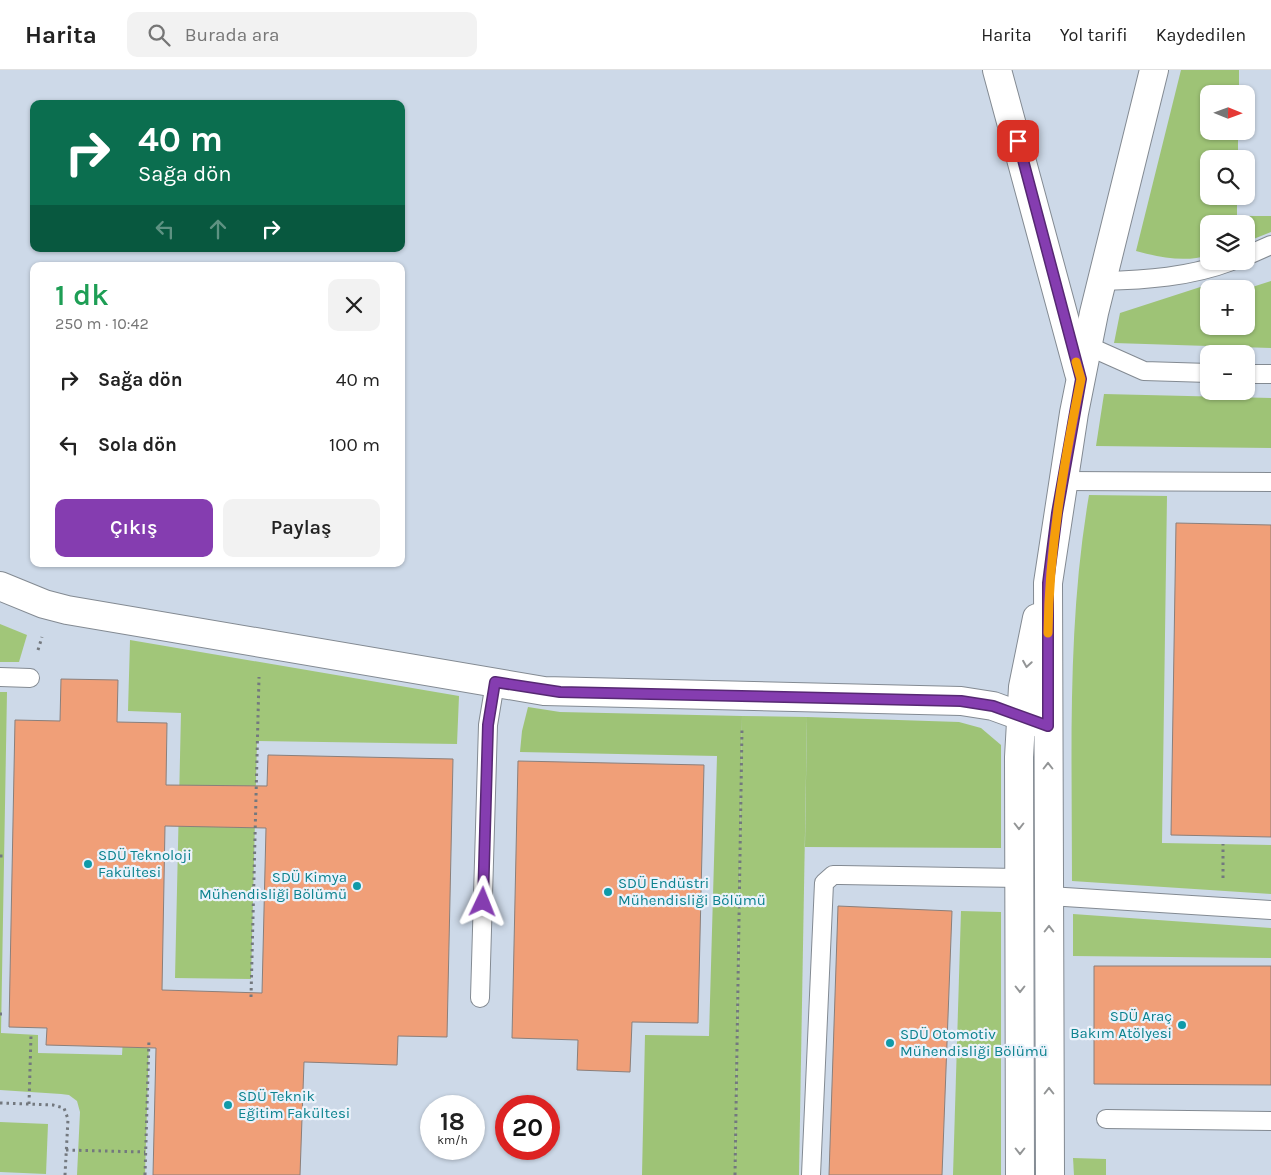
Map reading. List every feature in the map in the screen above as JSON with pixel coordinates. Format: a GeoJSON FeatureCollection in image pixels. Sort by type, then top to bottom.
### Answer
{"type":"FeatureCollection","features":[{"type":"Feature","properties":{"kind":"street"},"geometry":{"type":"LineString","coordinates":[[997,70],[1081,379]]}},
{"type":"Feature","properties":{"kind":"street"},"geometry":{"type":"LineString","coordinates":[[1020,1175],[1020,716],[1028,654],[1048,583],[1081,379],[1102,281],[1154,70]]}},
{"type":"Feature","properties":{"kind":"street"},"geometry":{"type":"LineString","coordinates":[[1048,583],[1050,1175]]}},
{"type":"Feature","properties":{"kind":"street"},"geometry":{"type":"LineString","coordinates":[[0,586],[36,601],[67,610],[560,692],[979,702],[1048,726]]}},
{"type":"Feature","properties":{"kind":"lane"},"geometry":{"type":"LineString","coordinates":[[1255,252],[1271,245]]}},
{"type":"Feature","properties":{"kind":"lane"},"geometry":{"type":"LineString","coordinates":[[1102,281],[1170,276],[1201,270]]}},
{"type":"Feature","properties":{"kind":"lane"},"geometry":{"type":"LineString","coordinates":[[1088,346],[1144,370],[1200,373]]}},
{"type":"Feature","properties":{"kind":"lane"},"geometry":{"type":"LineString","coordinates":[[1255,374],[1271,374]]}},
{"type":"Feature","properties":{"kind":"lane"},"geometry":{"type":"LineString","coordinates":[[1063,481],[1271,482]]}},
{"type":"Feature","properties":{"kind":"lane"},"geometry":{"type":"LineString","coordinates":[[0,677],[30,678]]}},
{"type":"Feature","properties":{"kind":"lane"},"geometry":{"type":"LineString","coordinates":[[480,998],[488,725],[495,682]]}},
{"type":"Feature","properties":{"kind":"lane"},"geometry":{"type":"LineString","coordinates":[[811,1175],[824,883],[833,875],[840,874],[1019,878]]}},
{"type":"Feature","properties":{"kind":"lane"},"geometry":{"type":"LineString","coordinates":[[1049,896],[1271,910]]}},
{"type":"Feature","properties":{"kind":"lane"},"geometry":{"type":"LineString","coordinates":[[1106,1120],[1271,1121]]}},
{"type":"Feature","properties":{"kind":"path"},"geometry":{"type":"LineString","coordinates":[[251,997],[260,672]]}},
{"type":"Feature","properties":{"kind":"path"},"geometry":{"type":"LineString","coordinates":[[734,1175],[742,726]]}},
{"type":"Feature","properties":{"kind":"path"},"geometry":{"type":"LineString","coordinates":[[1223,844],[1223,907]]}},
{"type":"Feature","properties":{"kind":"path"},"geometry":{"type":"LineString","coordinates":[[29,1104],[32,1035]]}},
{"type":"Feature","properties":{"kind":"path"},"geometry":{"type":"LineString","coordinates":[[145,1175],[149,1039]]}},
{"type":"Feature","properties":{"kind":"path"},"geometry":{"type":"LineString","coordinates":[[0,1103],[60,1106],[64,1108],[68,1119],[65,1175]]}},
{"type":"Feature","properties":{"kind":"path"},"geometry":{"type":"LineString","coordinates":[[66,1150],[146,1152]]}},
{"type":"Feature","properties":{"kind":"shaded area"},"geometry":{"type":"Polygon","coordinates":[[[0,70],[1271,70],[1271,1175],[0,1175],[0,70]]]}},
{"type":"Feature","properties":{"kind":"green space"},"geometry":{"type":"Polygon","coordinates":[[[1181,70],[1239,70],[1239,85],[1200,85],[1200,140],[1238,140],[1238,150],[1200,150],[1200,205],[1237,205],[1237,215],[1200,215],[1200,257],[1181,259],[1136,251],[1181,70]]]}},
{"type":"Feature","properties":{"kind":"green space"},"geometry":{"type":"Polygon","coordinates":[[[1255,216],[1271,216],[1271,232],[1255,238],[1255,216]]]}},
{"type":"Feature","properties":{"kind":"green space"},"geometry":{"type":"Polygon","coordinates":[[[1271,281],[1271,348],[1255,347],[1255,345],[1200,346],[1114,343],[1120,313],[1200,287],[1200,335],[1255,335],[1255,286],[1271,281]]]}},
{"type":"Feature","properties":{"kind":"green space"},"geometry":{"type":"Polygon","coordinates":[[[1104,394],[1200,396],[1200,400],[1255,400],[1255,398],[1271,398],[1271,448],[1096,446],[1104,394]]]}},
{"type":"Feature","properties":{"kind":"green space"},"geometry":{"type":"Polygon","coordinates":[[[1089,495],[1167,496],[1162,843],[1271,845],[1271,894],[1072,881],[1072,688],[1074,639],[1082,543],[1089,495]]]}},
{"type":"Feature","properties":{"kind":"green space"},"geometry":{"type":"Polygon","coordinates":[[[0,624],[27,635],[19,662],[0,662],[0,624]]]}},
{"type":"Feature","properties":{"kind":"green space"},"geometry":{"type":"Polygon","coordinates":[[[130,640],[459,696],[457,744],[257,741],[251,979],[175,978],[181,713],[128,711],[130,640]]]}},
{"type":"Feature","properties":{"kind":"green space"},"geometry":{"type":"Polygon","coordinates":[[[0,692],[7,692],[1,1033],[38,1035],[38,1053],[122,1055],[123,1038],[149,1039],[145,1175],[77,1175],[80,1112],[77,1101],[69,1095],[0,1090],[0,692]]]}},
{"type":"Feature","properties":{"kind":"green space"},"geometry":{"type":"Polygon","coordinates":[[[528,707],[560,712],[742,716],[735,1175],[642,1175],[645,1035],[709,1036],[717,756],[520,752],[522,731],[528,707]]]}},
{"type":"Feature","properties":{"kind":"green space"},"geometry":{"type":"Polygon","coordinates":[[[742,716],[807,717],[799,1175],[735,1175],[742,716]]]}},
{"type":"Feature","properties":{"kind":"green space"},"geometry":{"type":"Polygon","coordinates":[[[807,717],[959,722],[981,728],[1001,745],[1001,848],[805,847],[807,717]]]}},
{"type":"Feature","properties":{"kind":"green space"},"geometry":{"type":"Polygon","coordinates":[[[961,911],[1001,912],[1001,1175],[953,1175],[961,911]]]}},
{"type":"Feature","properties":{"kind":"green space"},"geometry":{"type":"Polygon","coordinates":[[[1073,914],[1271,928],[1271,958],[1073,956],[1073,914]]]}},
{"type":"Feature","properties":{"kind":"green space"},"geometry":{"type":"Polygon","coordinates":[[[0,1122],[48,1124],[46,1174],[0,1172],[0,1122]]]}},
{"type":"Feature","properties":{"kind":"green space"},"geometry":{"type":"Polygon","coordinates":[[[1073,1158],[1106,1159],[1106,1175],[1074,1175],[1073,1158]]]}},
{"type":"Feature","properties":{"kind":"building"},"geometry":{"type":"Polygon","coordinates":[[[1176,523],[1271,525],[1271,837],[1171,835],[1176,523]]]}},
{"type":"Feature","properties":{"kind":"building"},"geometry":{"type":"Polygon","coordinates":[[[61,679],[118,680],[117,722],[167,723],[166,785],[267,786],[268,755],[453,759],[447,1037],[398,1036],[397,1065],[304,1062],[300,1175],[153,1175],[156,1048],[46,1045],[47,1028],[9,1027],[15,720],[60,721],[61,679]],[[165,826],[162,990],[262,993],[266,828],[165,826]]]}},
{"type":"Feature","properties":{"kind":"building","name":"SDÜ Endüstri Mühendisliği Bölümü"},"geometry":{"type":"Polygon","coordinates":[[[518,761],[704,765],[698,1023],[632,1022],[630,1072],[577,1070],[578,1040],[512,1038],[518,761]]]}},
{"type":"Feature","properties":{"kind":"building","name":"SDÜ Otomotiv Mühendisliği Bölümü"},"geometry":{"type":"Polygon","coordinates":[[[838,906],[952,911],[942,1175],[829,1175],[838,906]]]}},
{"type":"Feature","properties":{"kind":"building","name":"SDÜ Araç Bakım Atölyesi"},"geometry":{"type":"Polygon","coordinates":[[[1094,966],[1271,966],[1271,1085],[1094,1084],[1094,966]]]}},
{"type":"Feature","properties":{"kind":"slow traffic"},"geometry":{"type":"LineString","coordinates":[[1048,633],[1048,583],[1057,513],[1081,379],[1076,362]]}},
{"type":"Feature","properties":{"kind":"place","name":"SDÜ Teknoloji Fakültesi"},"geometry":{"type":"Point","coordinates":[88,864]}},
{"type":"Feature","properties":{"kind":"place","name":"SDÜ Kimya Mühendisliği Bölümü"},"geometry":{"type":"Point","coordinates":[357,886]}},
{"type":"Feature","properties":{"kind":"place","name":"SDÜ Endüstri Mühendisliği Bölümü"},"geometry":{"type":"Point","coordinates":[608,892]}},
{"type":"Feature","properties":{"kind":"place","name":"SDÜ Araç Bakım Atölyesi"},"geometry":{"type":"Point","coordinates":[1182,1025]}},
{"type":"Feature","properties":{"kind":"place","name":"SDÜ Otomotiv Mühendisliği Bölümü"},"geometry":{"type":"Point","coordinates":[890,1043]}},
{"type":"Feature","properties":{"kind":"place","name":"SDÜ Teknik Eğitim Fakültesi"},"geometry":{"type":"Point","coordinates":[228,1105]}},
{"type":"Feature","properties":{"kind":"route"},"geometry":{"type":"LineString","coordinates":[[483,902],[488,725],[495,682],[560,692],[979,702],[1048,726],[1048,583],[1057,513],[1081,379],[1018,141]]}}]}
